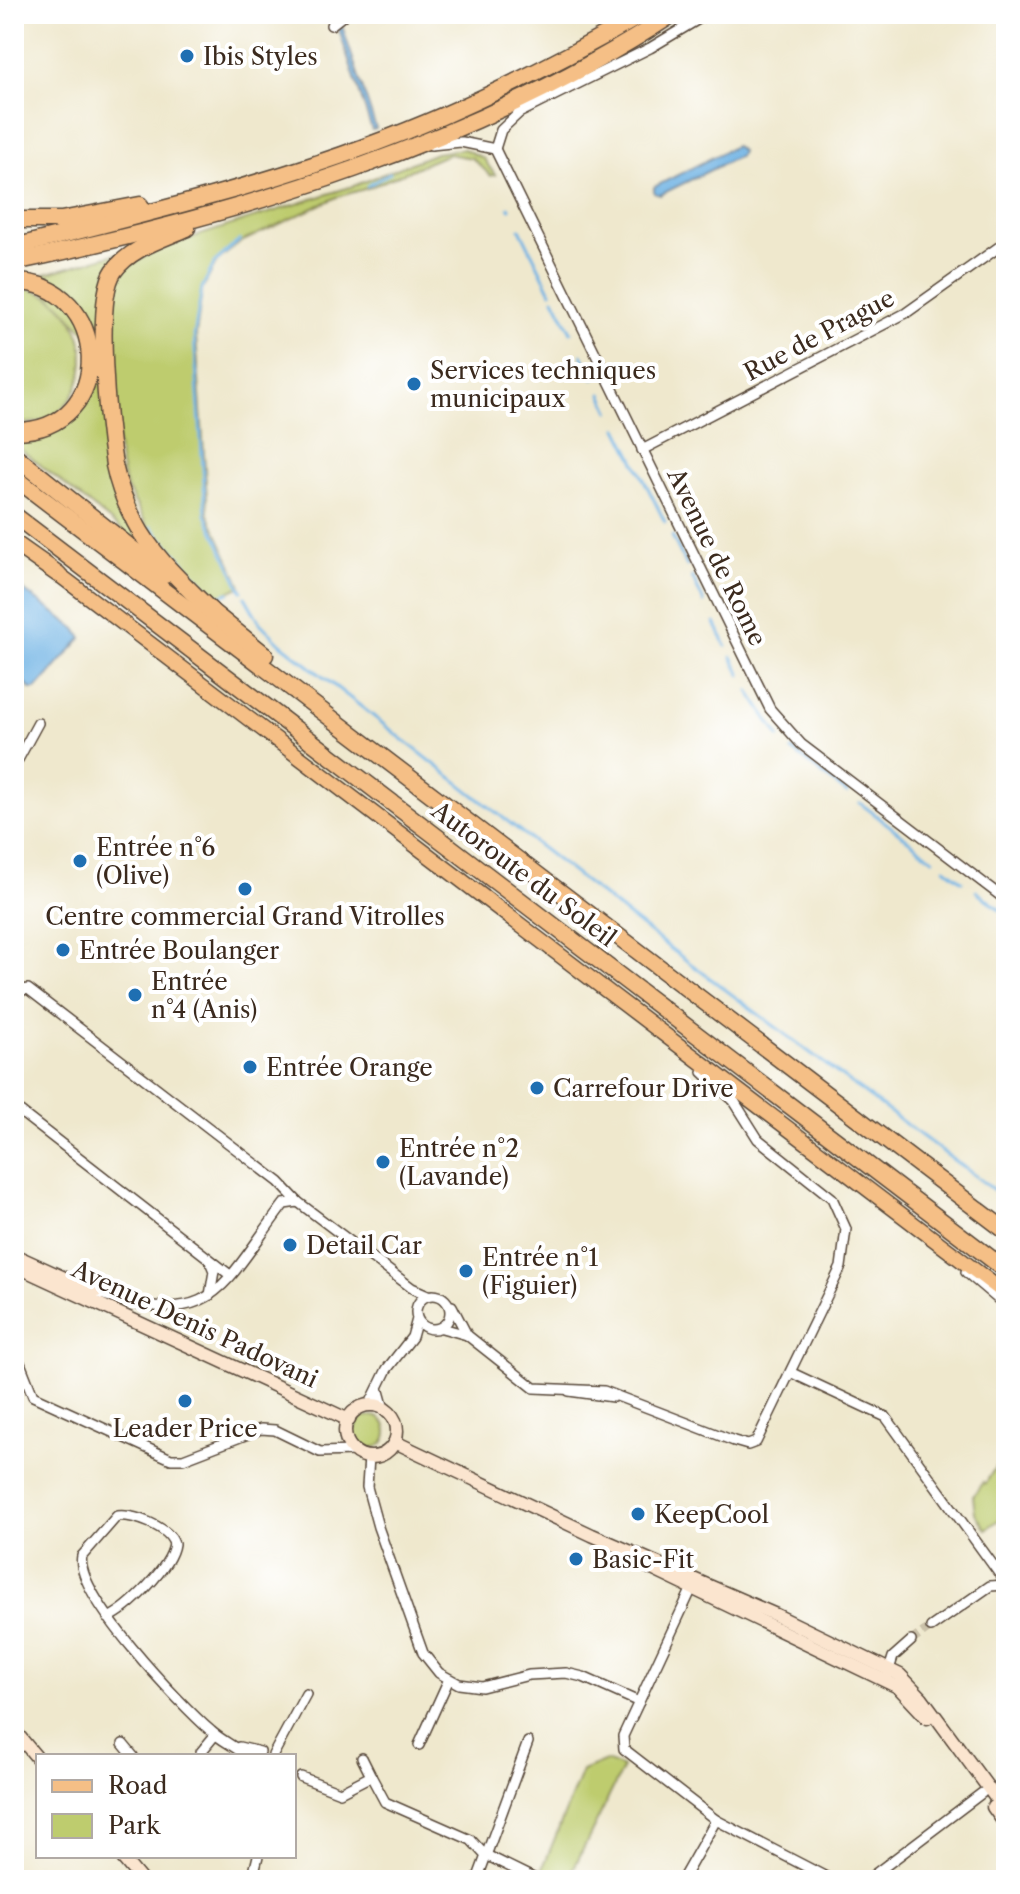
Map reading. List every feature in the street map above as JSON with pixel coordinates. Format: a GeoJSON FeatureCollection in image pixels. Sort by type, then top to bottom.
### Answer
{"type":"FeatureCollection","features":[{"type":"Feature","properties":{"kind":"highway"},"geometry":{"type":"LineString","coordinates":[[14,247],[183,203],[369,145],[531,76],[643,14]]}},
{"type":"Feature","properties":{"kind":"highway"},"geometry":{"type":"LineString","coordinates":[[14,265],[304,186],[407,148],[544,87],[673,14]]}},
{"type":"Feature","properties":{"kind":"highway"},"geometry":{"type":"LineString","coordinates":[[14,220],[80,217],[309,165]]}},
{"type":"Feature","properties":{"kind":"highway"},"geometry":{"type":"LineString","coordinates":[[211,611],[145,539],[124,496],[112,447],[102,306],[107,281],[121,262],[228,208]]}},
{"type":"Feature","properties":{"kind":"highway"},"geometry":{"type":"LineString","coordinates":[[14,282],[36,284],[64,298],[84,329],[91,361],[84,393],[66,415],[41,428],[14,431]]}},
{"type":"Feature","properties":{"kind":"highway"},"geometry":{"type":"LineString","coordinates":[[14,455],[211,611],[387,761]]}},
{"type":"Feature","properties":{"kind":"highway","name":"Autoroute du Soleil"},"geometry":{"type":"LineString","coordinates":[[14,477],[1006,1231]]}},
{"type":"Feature","properties":{"kind":"highway","name":"Autoroute du Soleil"},"geometry":{"type":"LineString","coordinates":[[14,515],[1006,1270]]}},
{"type":"Feature","properties":{"kind":"highway"},"geometry":{"type":"LineString","coordinates":[[14,542],[58,574]]}},
{"type":"Feature","properties":{"kind":"main road"},"geometry":{"type":"LineString","coordinates":[[58,574],[1006,1294]]}},
{"type":"Feature","properties":{"kind":"main road","name":"Avenue Denis Padovani"},"geometry":{"type":"LineString","coordinates":[[14,1255],[97,1293]]}},
{"type":"Feature","properties":{"kind":"main road","name":"Avenue Denis Padovani"},"geometry":{"type":"LineString","coordinates":[[16,1268],[349,1420]]}},
{"type":"Feature","properties":{"kind":"main road"},"geometry":{"type":"LineString","coordinates":[[369,1406],[384,1409],[397,1427],[395,1442],[384,1454],[369,1457],[355,1451],[347,1439],[349,1420],[369,1406]]}},
{"type":"Feature","properties":{"kind":"main road"},"geometry":{"type":"LineString","coordinates":[[395,1442],[888,1669],[922,1698],[1006,1812]]}},
{"type":"Feature","properties":{"kind":"main road"},"geometry":{"type":"LineString","coordinates":[[592,1535],[692,1588],[891,1683],[913,1701],[934,1726],[1006,1825]]}},
{"type":"Feature","properties":{"kind":"main road"},"geometry":{"type":"LineString","coordinates":[[14,1730],[20,1747]]}},
{"type":"Feature","properties":{"kind":"main road"},"geometry":{"type":"LineString","coordinates":[[123,1858],[141,1880]]}},
{"type":"Feature","properties":{"kind":"street"},"geometry":{"type":"LineString","coordinates":[[331,25],[345,14]]}},
{"type":"Feature","properties":{"kind":"street"},"geometry":{"type":"LineString","coordinates":[[407,148],[461,142],[495,149],[501,130],[519,113],[650,48],[707,14]]}},
{"type":"Feature","properties":{"kind":"street","name":"Avenue de Rome"},"geometry":{"type":"LineString","coordinates":[[495,149],[777,718],[801,744],[1006,900]]}},
{"type":"Feature","properties":{"kind":"street","name":"Rue de Prague"},"geometry":{"type":"LineString","coordinates":[[642,450],[906,313],[1006,242]]}},
{"type":"Feature","properties":{"kind":"street"},"geometry":{"type":"LineString","coordinates":[[14,767],[38,723]]}},
{"type":"Feature","properties":{"kind":"street"},"geometry":{"type":"LineString","coordinates":[[14,1000],[22,990],[28,989],[412,1288],[446,1299],[467,1335],[526,1384],[543,1390],[593,1389],[748,1445],[762,1435],[841,1267],[846,1240],[841,1215],[832,1198],[758,1139],[724,1090],[612,995]]}},
{"type":"Feature","properties":{"kind":"street"},"geometry":{"type":"LineString","coordinates":[[14,1107],[230,1275]]}},
{"type":"Feature","properties":{"kind":"street"},"geometry":{"type":"LineString","coordinates":[[97,1293],[153,1309],[177,1309],[209,1298],[284,1204],[298,1202]]}},
{"type":"Feature","properties":{"kind":"street"},"geometry":{"type":"LineString","coordinates":[[907,1219],[1006,1306]]}},
{"type":"Feature","properties":{"kind":"street"},"geometry":{"type":"LineString","coordinates":[[208,1258],[214,1271],[209,1298]]}},
{"type":"Feature","properties":{"kind":"street"},"geometry":{"type":"LineString","coordinates":[[369,1406],[379,1391],[387,1369],[412,1337],[417,1305],[412,1288]]}},
{"type":"Feature","properties":{"kind":"street"},"geometry":{"type":"LineString","coordinates":[[417,1305],[428,1295]]}},
{"type":"Feature","properties":{"kind":"street"},"geometry":{"type":"LineString","coordinates":[[412,1337],[438,1329],[450,1312],[446,1299]]}},
{"type":"Feature","properties":{"kind":"street"},"geometry":{"type":"LineString","coordinates":[[417,1319],[438,1329],[467,1335]]}},
{"type":"Feature","properties":{"kind":"street"},"geometry":{"type":"LineString","coordinates":[[14,1348],[33,1396],[171,1459],[183,1459],[261,1429],[275,1430],[320,1452],[355,1451]]}},
{"type":"Feature","properties":{"kind":"street"},"geometry":{"type":"LineString","coordinates":[[792,1373],[886,1417],[1006,1584],[990,1586],[931,1627]]}},
{"type":"Feature","properties":{"kind":"street"},"geometry":{"type":"LineString","coordinates":[[379,1391],[384,1409]]}},
{"type":"Feature","properties":{"kind":"street"},"geometry":{"type":"LineString","coordinates":[[336,1451],[347,1439]]}},
{"type":"Feature","properties":{"kind":"street"},"geometry":{"type":"LineString","coordinates":[[369,1457],[368,1495],[419,1643],[429,1662],[459,1684],[482,1687],[529,1675],[566,1673],[639,1702]]}},
{"type":"Feature","properties":{"kind":"street"},"geometry":{"type":"LineString","coordinates":[[108,1618],[125,1610],[169,1559],[174,1544],[167,1532],[133,1517],[117,1516],[82,1556],[83,1574],[108,1618],[176,1699],[215,1735],[258,1754]]}},
{"type":"Feature","properties":{"kind":"street"},"geometry":{"type":"LineString","coordinates":[[692,1588],[621,1743],[716,1820],[832,1880]]}},
{"type":"Feature","properties":{"kind":"street"},"geometry":{"type":"LineString","coordinates":[[891,1683],[888,1669],[908,1642]]}},
{"type":"Feature","properties":{"kind":"street"},"geometry":{"type":"LineString","coordinates":[[419,1745],[449,1679]]}},
{"type":"Feature","properties":{"kind":"street"},"geometry":{"type":"LineString","coordinates":[[274,1754],[306,1694]]}},
{"type":"Feature","properties":{"kind":"street"},"geometry":{"type":"LineString","coordinates":[[201,1754],[215,1735]]}},
{"type":"Feature","properties":{"kind":"street"},"geometry":{"type":"LineString","coordinates":[[477,1880],[484,1854],[528,1742]]}},
{"type":"Feature","properties":{"kind":"street"},"geometry":{"type":"LineString","coordinates":[[123,1744],[131,1754]]}},
{"type":"Feature","properties":{"kind":"street"},"geometry":{"type":"LineString","coordinates":[[235,1746],[244,1754]]}},
{"type":"Feature","properties":{"kind":"street"},"geometry":{"type":"LineString","coordinates":[[362,1758],[385,1802],[471,1840],[484,1854],[537,1880]]}},
{"type":"Feature","properties":{"kind":"street"},"geometry":{"type":"LineString","coordinates":[[301,1777],[340,1792],[371,1776]]}},
{"type":"Feature","properties":{"kind":"street"},"geometry":{"type":"LineString","coordinates":[[867,1880],[982,1793]]}},
{"type":"Feature","properties":{"kind":"street"},"geometry":{"type":"LineString","coordinates":[[682,1880],[716,1820]]}},
{"type":"Feature","properties":{"kind":"street"},"geometry":{"type":"LineString","coordinates":[[252,1880],[258,1858]]}},
{"type":"Feature","properties":{"kind":"green space"},"geometry":{"type":"Polygon","coordinates":[[[464,149],[483,158],[495,175],[491,176],[472,158],[448,154],[368,188],[337,197],[241,242],[217,261],[202,290],[196,335],[208,514],[241,586],[209,602],[156,542],[125,484],[119,457],[109,323],[110,293],[120,271],[160,248],[356,185],[436,153],[464,149]]]}},
{"type":"Feature","properties":{"kind":"green space"},"geometry":{"type":"Polygon","coordinates":[[[119,253],[107,271],[108,444],[148,551],[14,444],[15,438],[47,432],[75,415],[90,394],[97,371],[98,360],[90,339],[49,295],[38,276],[119,253]]]}},
{"type":"Feature","properties":{"kind":"green space"},"geometry":{"type":"Polygon","coordinates":[[[14,288],[39,292],[58,304],[73,321],[81,342],[83,364],[78,385],[65,405],[38,422],[14,424],[14,288]]]}},
{"type":"Feature","properties":{"kind":"green space"},"geometry":{"type":"Polygon","coordinates":[[[371,1416],[382,1421],[387,1432],[382,1443],[371,1448],[360,1443],[355,1432],[360,1421],[371,1416]]]}},
{"type":"Feature","properties":{"kind":"green space"},"geometry":{"type":"Polygon","coordinates":[[[1006,1438],[1006,1520],[1000,1519],[986,1529],[975,1513],[973,1496],[983,1482],[985,1484],[999,1461],[1006,1438]]]}},
{"type":"Feature","properties":{"kind":"green space"},"geometry":{"type":"Polygon","coordinates":[[[606,1761],[623,1768],[568,1880],[538,1880],[582,1771],[606,1761]]]}},
{"type":"Feature","properties":{"kind":"water"},"geometry":{"type":"Polygon","coordinates":[[[342,26],[376,129],[372,130],[339,29],[342,26]]]}},
{"type":"Feature","properties":{"kind":"water"},"geometry":{"type":"Polygon","coordinates":[[[735,146],[741,151],[739,156],[660,195],[654,193],[654,187],[735,146]]]}},
{"type":"Feature","properties":{"kind":"water"},"geometry":{"type":"Polygon","coordinates":[[[14,583],[76,629],[82,638],[36,689],[30,689],[14,668],[14,583]]]}},
{"type":"Feature","properties":{"kind":"waterway"},"geometry":{"type":"LineString","coordinates":[[367,186],[390,173]]}},
{"type":"Feature","properties":{"kind":"waterway"},"geometry":{"type":"LineString","coordinates":[[520,229],[551,292]]}},
{"type":"Feature","properties":{"kind":"waterway"},"geometry":{"type":"LineString","coordinates":[[240,240],[215,262],[202,288],[194,336],[206,515],[242,591]]}},
{"type":"Feature","properties":{"kind":"waterway"},"geometry":{"type":"LineString","coordinates":[[554,298],[571,332]]}},
{"type":"Feature","properties":{"kind":"waterway"},"geometry":{"type":"LineString","coordinates":[[582,355],[594,379]]}},
{"type":"Feature","properties":{"kind":"waterway"},"geometry":{"type":"LineString","coordinates":[[602,394],[610,411]]}},
{"type":"Feature","properties":{"kind":"waterway"},"geometry":{"type":"LineString","coordinates":[[618,428],[665,522]]}},
{"type":"Feature","properties":{"kind":"waterway"},"geometry":{"type":"LineString","coordinates":[[151,527],[216,597],[229,593]]}},
{"type":"Feature","properties":{"kind":"waterway"},"geometry":{"type":"LineString","coordinates":[[672,536],[687,566]]}},
{"type":"Feature","properties":{"kind":"waterway"},"geometry":{"type":"LineString","coordinates":[[692,577],[704,602]]}},
{"type":"Feature","properties":{"kind":"waterway"},"geometry":{"type":"LineString","coordinates":[[245,597],[260,623],[281,644],[663,943],[1006,1199]]}},
{"type":"Feature","properties":{"kind":"waterway"},"geometry":{"type":"LineString","coordinates":[[715,623],[726,646]]}},
{"type":"Feature","properties":{"kind":"waterway"},"geometry":{"type":"LineString","coordinates":[[732,657],[741,675]]}},
{"type":"Feature","properties":{"kind":"waterway"},"geometry":{"type":"LineString","coordinates":[[749,691],[779,737]]}},
{"type":"Feature","properties":{"kind":"waterway"},"geometry":{"type":"LineString","coordinates":[[792,750],[847,793]]}},
{"type":"Feature","properties":{"kind":"waterway"},"geometry":{"type":"LineString","coordinates":[[860,803],[933,859]]}},
{"type":"Feature","properties":{"kind":"waterway"},"geometry":{"type":"LineString","coordinates":[[945,868],[962,881]]}},
{"type":"Feature","properties":{"kind":"waterway"},"geometry":{"type":"LineString","coordinates":[[976,891],[1006,914]]}},
{"type":"Feature","properties":{"kind":"tunnel"},"geometry":{"type":"LineString","coordinates":[[911,1641],[931,1627]]}},
{"type":"Feature","properties":{"kind":"place","name":"Ibis Styles"},"geometry":{"type":"Point","coordinates":[187,56]}},
{"type":"Feature","properties":{"kind":"place","name":"Services techniques municipaux"},"geometry":{"type":"Point","coordinates":[414,384]}},
{"type":"Feature","properties":{"kind":"place","name":"Entrée n°6 (Olive)"},"geometry":{"type":"Point","coordinates":[80,861]}},
{"type":"Feature","properties":{"kind":"place","name":"Centre commercial Grand Vitrolles"},"geometry":{"type":"Point","coordinates":[245,889]}},
{"type":"Feature","properties":{"kind":"place","name":"Entrée Boulanger"},"geometry":{"type":"Point","coordinates":[63,950]}},
{"type":"Feature","properties":{"kind":"place","name":"Entrée n°4 (Anis)"},"geometry":{"type":"Point","coordinates":[135,995]}},
{"type":"Feature","properties":{"kind":"place","name":"Entrée Orange"},"geometry":{"type":"Point","coordinates":[250,1067]}},
{"type":"Feature","properties":{"kind":"place","name":"Carrefour Drive"},"geometry":{"type":"Point","coordinates":[537,1088]}},
{"type":"Feature","properties":{"kind":"place","name":"Entrée n°2 (Lavande)"},"geometry":{"type":"Point","coordinates":[383,1162]}},
{"type":"Feature","properties":{"kind":"place","name":"Detail Car"},"geometry":{"type":"Point","coordinates":[290,1245]}},
{"type":"Feature","properties":{"kind":"place","name":"Entrée n°1 (Figuier)"},"geometry":{"type":"Point","coordinates":[466,1271]}},
{"type":"Feature","properties":{"kind":"place","name":"Leader Price"},"geometry":{"type":"Point","coordinates":[185,1401]}},
{"type":"Feature","properties":{"kind":"place","name":"KeepCool"},"geometry":{"type":"Point","coordinates":[638,1514]}},
{"type":"Feature","properties":{"kind":"place","name":"Basic-Fit"},"geometry":{"type":"Point","coordinates":[576,1559]}}]}
